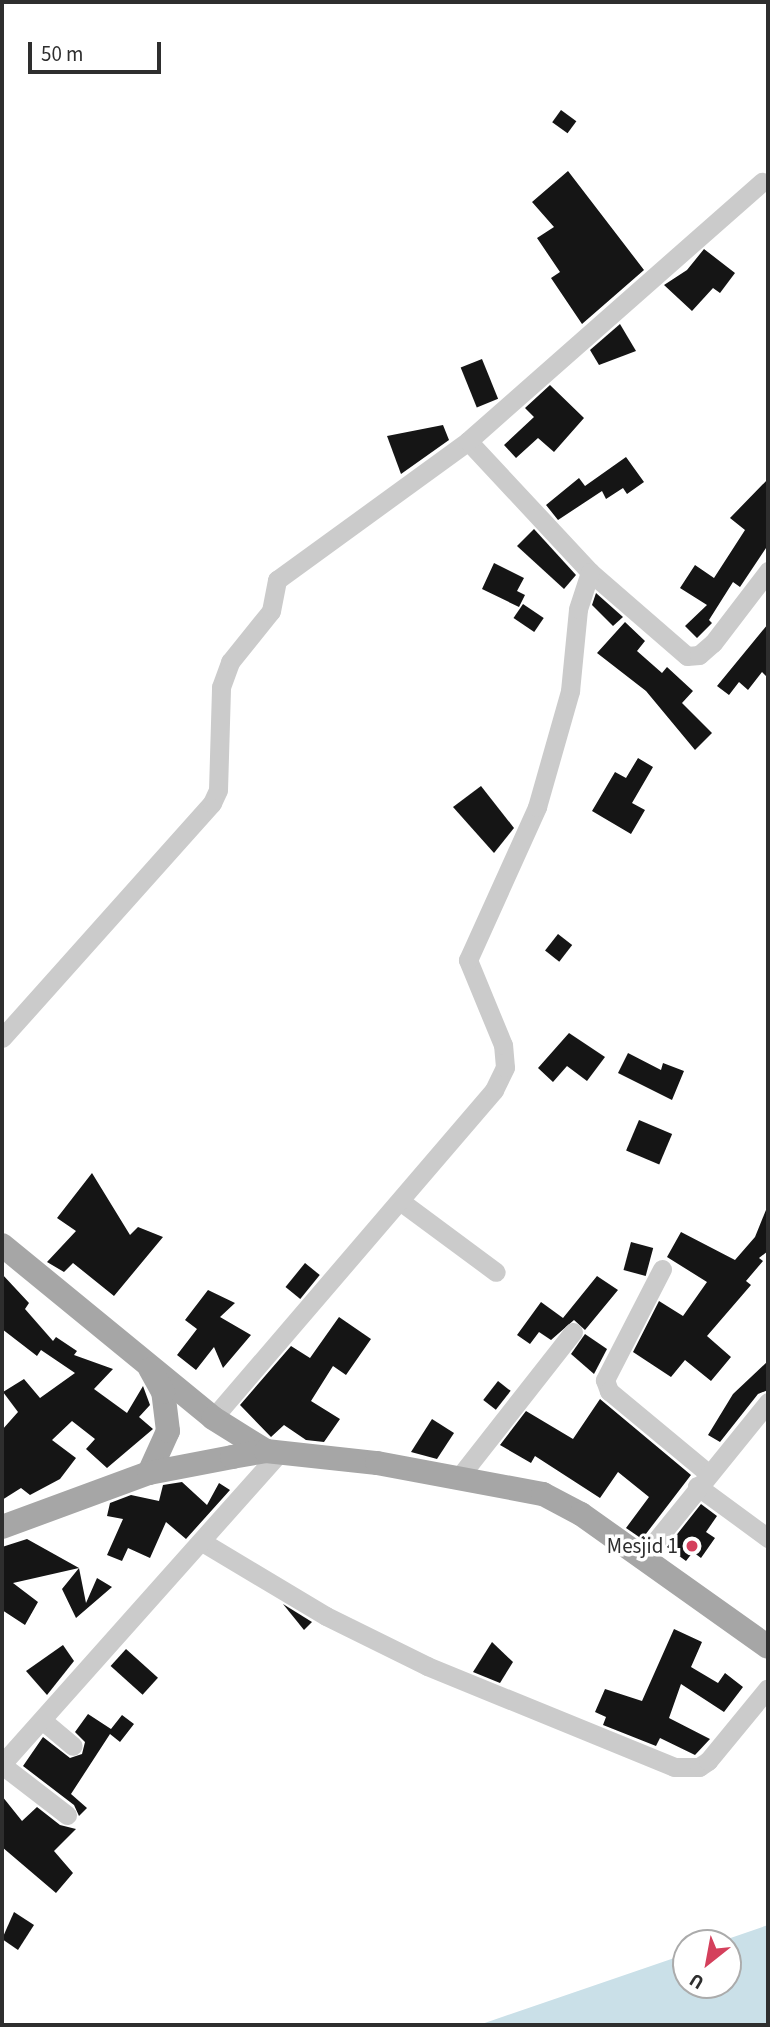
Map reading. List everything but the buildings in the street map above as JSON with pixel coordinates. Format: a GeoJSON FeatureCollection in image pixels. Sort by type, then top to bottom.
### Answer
{"type":"FeatureCollection","features":[{"type":"Feature","properties":{"kind":"main road"},"geometry":{"type":"LineString","coordinates":[[2,1245],[213,1418],[273,1452]]}},
{"type":"Feature","properties":{"kind":"main road"},"geometry":{"type":"LineString","coordinates":[[148,1365],[163,1392],[168,1431],[149,1473]]}},
{"type":"Feature","properties":{"kind":"main road"},"geometry":{"type":"LineString","coordinates":[[2,1527],[149,1473],[273,1452],[460,1476],[543,1494],[768,1647]]}},
{"type":"Feature","properties":{"kind":"street"},"geometry":{"type":"LineString","coordinates":[[2,1038],[212,803],[218,790],[221,687],[230,662],[271,611],[277,580],[468,441],[762,182]]}},
{"type":"Feature","properties":{"kind":"street"},"geometry":{"type":"LineString","coordinates":[[468,441],[590,572],[687,656],[699,655],[713,643],[768,571]]}},
{"type":"Feature","properties":{"kind":"street"},"geometry":{"type":"LineString","coordinates":[[213,1418],[495,1090],[505,1067],[503,1045],[468,960],[537,807],[570,691],[578,609],[590,572]]}},
{"type":"Feature","properties":{"kind":"street"},"geometry":{"type":"LineString","coordinates":[[400,1201],[496,1272]]}},
{"type":"Feature","properties":{"kind":"street"},"geometry":{"type":"LineString","coordinates":[[662,1269],[605,1380],[609,1391],[768,1538]]}},
{"type":"Feature","properties":{"kind":"street"},"geometry":{"type":"LineString","coordinates":[[460,1476],[573,1332]]}},
{"type":"Feature","properties":{"kind":"street"},"geometry":{"type":"LineString","coordinates":[[641,1559],[768,1402]]}},
{"type":"Feature","properties":{"kind":"street"},"geometry":{"type":"LineString","coordinates":[[66,1815],[2,1765],[204,1543],[273,1452]]}},
{"type":"Feature","properties":{"kind":"street"},"geometry":{"type":"LineString","coordinates":[[204,1543],[326,1616],[427,1666],[674,1767],[699,1767],[708,1761],[768,1688]]}},
{"type":"Feature","properties":{"kind":"street"},"geometry":{"type":"LineString","coordinates":[[42,1720],[73,1746]]}},
{"type":"Feature","properties":{"kind":"water"},"geometry":{"type":"Polygon","coordinates":[[[768,1925],[768,2025],[479,2025],[672,1959],[672,1999],[742,1999],[742,1934],[768,1925]]]}},
{"type":"Feature","properties":{"kind":"place","name":"Mesjid 1"},"geometry":{"type":"Point","coordinates":[692,1546]}}]}
